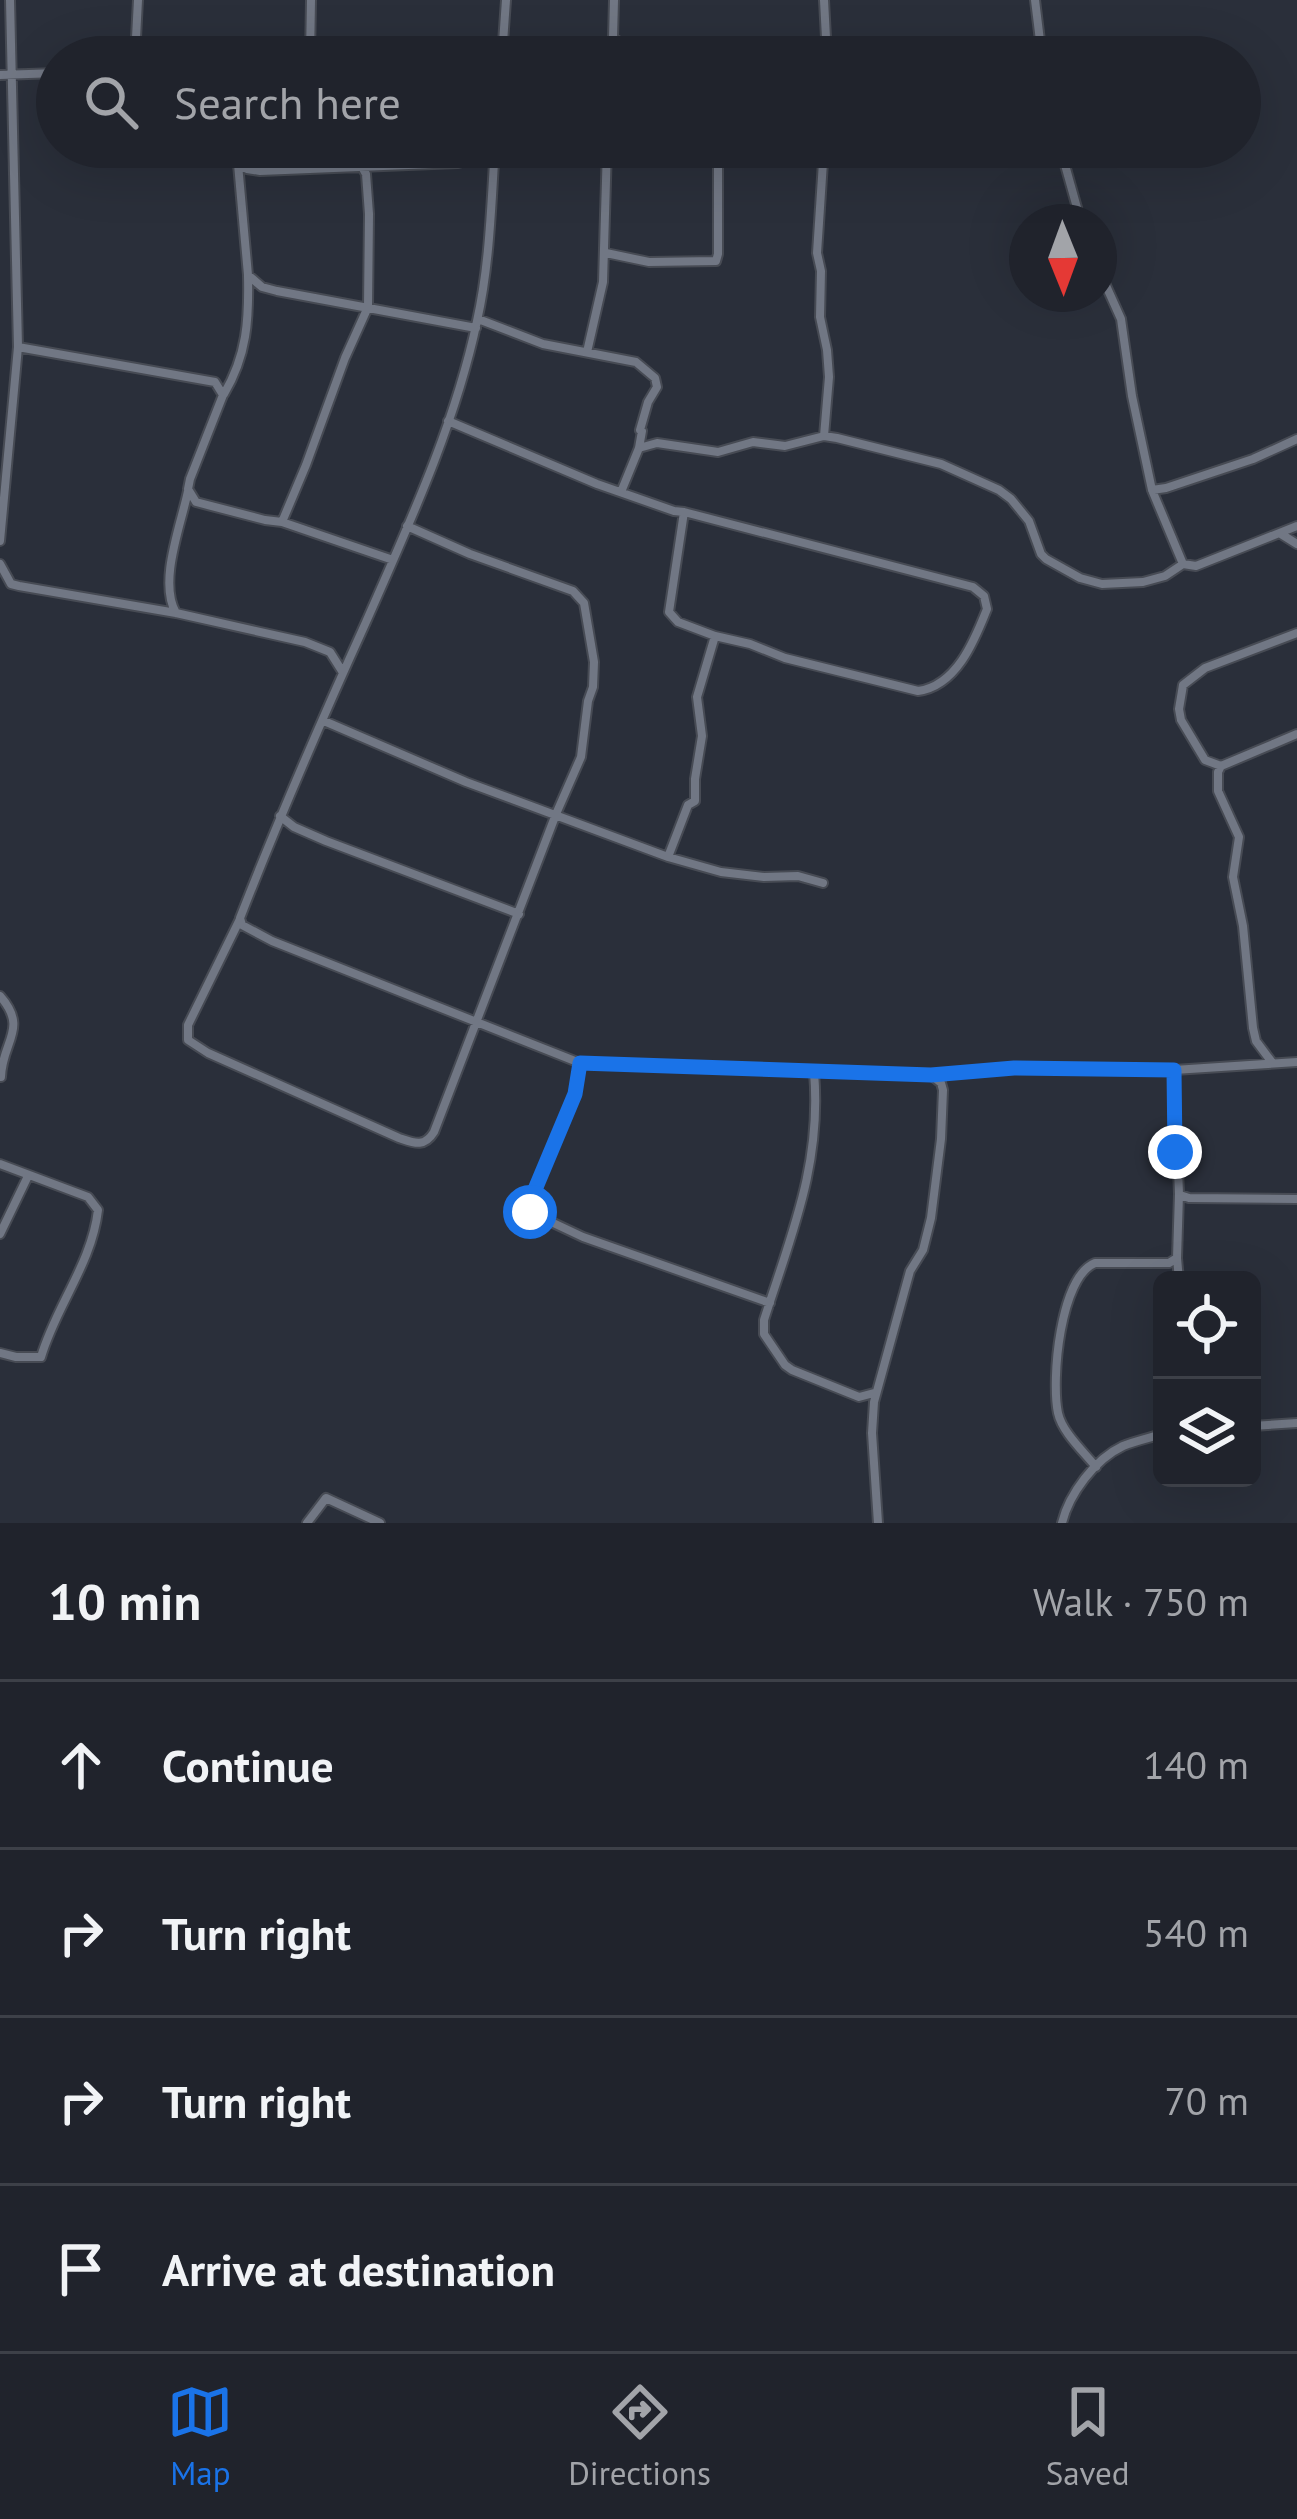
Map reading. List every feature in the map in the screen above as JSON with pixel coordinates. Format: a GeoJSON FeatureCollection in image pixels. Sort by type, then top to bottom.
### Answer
{"type":"FeatureCollection","features":[{"type":"Feature","properties":{"kind":"street"},"geometry":{"type":"LineString","coordinates":[[0,541],[18,347],[10,0]]}},
{"type":"Feature","properties":{"kind":"street"},"geometry":{"type":"LineString","coordinates":[[136,36],[138,0]]}},
{"type":"Feature","properties":{"kind":"street"},"geometry":{"type":"LineString","coordinates":[[310,36],[311,0]]}},
{"type":"Feature","properties":{"kind":"street"},"geometry":{"type":"LineString","coordinates":[[503,36],[506,0]]}},
{"type":"Feature","properties":{"kind":"street"},"geometry":{"type":"LineString","coordinates":[[613,36],[614,0]]}},
{"type":"Feature","properties":{"kind":"street"},"geometry":{"type":"LineString","coordinates":[[824,0],[826,36]]}},
{"type":"Feature","properties":{"kind":"street"},"geometry":{"type":"LineString","coordinates":[[1035,0],[1039,36]]}},
{"type":"Feature","properties":{"kind":"street"},"geometry":{"type":"LineString","coordinates":[[0,75],[36,74]]}},
{"type":"Feature","properties":{"kind":"street"},"geometry":{"type":"LineString","coordinates":[[176,613],[169,596],[170,576],[188,489],[197,456],[244,353],[249,322],[238,168]]}},
{"type":"Feature","properties":{"kind":"street"},"geometry":{"type":"LineString","coordinates":[[245,168],[382,168]]}},
{"type":"Feature","properties":{"kind":"street"},"geometry":{"type":"LineString","coordinates":[[407,526],[573,591],[584,603],[594,662],[581,757],[431,1137],[422,1144],[208,1053],[188,1040],[188,1025],[240,918],[448,422],[477,324],[489,249],[494,168]]}},
{"type":"Feature","properties":{"kind":"street"},"geometry":{"type":"LineString","coordinates":[[587,352],[606,253],[603,168]]}},
{"type":"Feature","properties":{"kind":"street"},"geometry":{"type":"LineString","coordinates":[[606,253],[650,262],[716,261],[718,168]]}},
{"type":"Feature","properties":{"kind":"street"},"geometry":{"type":"LineString","coordinates":[[823,168],[817,253],[830,377],[824,436]]}},
{"type":"Feature","properties":{"kind":"street"},"geometry":{"type":"LineString","coordinates":[[1066,168],[1076,204]]}},
{"type":"Feature","properties":{"kind":"street"},"geometry":{"type":"LineString","coordinates":[[282,522],[368,307],[367,169]]}},
{"type":"Feature","properties":{"kind":"street"},"geometry":{"type":"LineString","coordinates":[[248,275],[262,287],[277,291],[477,324],[543,344],[636,362],[655,378],[657,387],[648,402],[639,448],[621,492]]}},
{"type":"Feature","properties":{"kind":"street"},"geometry":{"type":"LineString","coordinates":[[1117,310],[1152,490],[1183,564]]}},
{"type":"Feature","properties":{"kind":"street"},"geometry":{"type":"LineString","coordinates":[[18,347],[215,382],[233,379]]}},
{"type":"Feature","properties":{"kind":"street"},"geometry":{"type":"LineString","coordinates":[[215,382],[223,395]]}},
{"type":"Feature","properties":{"kind":"street"},"geometry":{"type":"LineString","coordinates":[[2,392],[13,384]]}},
{"type":"Feature","properties":{"kind":"street"},"geometry":{"type":"LineString","coordinates":[[448,422],[621,492],[684,512],[973,587],[987,601],[987,610],[949,678],[932,689],[908,691],[715,636],[678,622],[669,612],[684,512]]}},
{"type":"Feature","properties":{"kind":"street"},"geometry":{"type":"LineString","coordinates":[[639,448],[657,442],[718,452],[754,442],[784,446],[824,436],[941,464],[999,490],[1029,521],[1046,559],[1102,584],[1165,577],[1183,564],[1196,566],[1297,526]]}},
{"type":"Feature","properties":{"kind":"street"},"geometry":{"type":"LineString","coordinates":[[1152,490],[1253,459],[1297,439]]}},
{"type":"Feature","properties":{"kind":"street"},"geometry":{"type":"LineString","coordinates":[[188,489],[196,502]]}},
{"type":"Feature","properties":{"kind":"street"},"geometry":{"type":"LineString","coordinates":[[184,507],[196,502],[282,522],[393,560]]}},
{"type":"Feature","properties":{"kind":"street"},"geometry":{"type":"LineString","coordinates":[[1280,534],[1297,544]]}},
{"type":"Feature","properties":{"kind":"street"},"geometry":{"type":"LineString","coordinates":[[0,564],[11,584],[19,586],[176,613],[331,652],[353,649]]}},
{"type":"Feature","properties":{"kind":"street"},"geometry":{"type":"LineString","coordinates":[[157,610],[169,596]]}},
{"type":"Feature","properties":{"kind":"street"},"geometry":{"type":"LineString","coordinates":[[1221,766],[1205,760],[1180,720],[1183,686],[1205,668],[1297,633]]}},
{"type":"Feature","properties":{"kind":"street"},"geometry":{"type":"LineString","coordinates":[[668,856],[688,805],[695,801],[702,736],[697,698],[715,636]]}},
{"type":"Feature","properties":{"kind":"street"},"geometry":{"type":"LineString","coordinates":[[331,652],[343,673]]}},
{"type":"Feature","properties":{"kind":"street"},"geometry":{"type":"LineString","coordinates":[[324,721],[466,782],[668,856],[721,872],[797,876],[823,883]]}},
{"type":"Feature","properties":{"kind":"street"},"geometry":{"type":"LineString","coordinates":[[1273,1062],[1256,1041],[1253,1028],[1233,877],[1239,838],[1218,790],[1218,772],[1221,766],[1297,734]]}},
{"type":"Feature","properties":{"kind":"street"},"geometry":{"type":"LineString","coordinates":[[280,816],[326,841],[519,914]]}},
{"type":"Feature","properties":{"kind":"street"},"geometry":{"type":"LineString","coordinates":[[240,918],[242,925],[272,940],[580,1063],[931,1075],[1014,1068],[1174,1070],[1297,1062]]}},
{"type":"Feature","properties":{"kind":"street"},"geometry":{"type":"LineString","coordinates":[[0,996],[14,1019],[1,1078]]}},
{"type":"Feature","properties":{"kind":"street"},"geometry":{"type":"LineString","coordinates":[[580,1063],[575,1094],[531,1199],[530,1212],[583,1238],[770,1303]]}},
{"type":"Feature","properties":{"kind":"street"},"geometry":{"type":"LineString","coordinates":[[1174,1070],[1179,1271]]}},
{"type":"Feature","properties":{"kind":"street"},"geometry":{"type":"LineString","coordinates":[[814,1072],[810,1172],[764,1320],[764,1334],[785,1365],[796,1372],[859,1397],[876,1392]]}},
{"type":"Feature","properties":{"kind":"street"},"geometry":{"type":"LineString","coordinates":[[878,1523],[872,1433],[876,1392],[910,1271],[923,1250],[935,1196],[944,1090],[931,1075]]}},
{"type":"Feature","properties":{"kind":"street"},"geometry":{"type":"LineString","coordinates":[[0,1164],[88,1196],[98,1210],[83,1263],[49,1330],[41,1357],[0,1353]]}},
{"type":"Feature","properties":{"kind":"street"},"geometry":{"type":"LineString","coordinates":[[0,1234],[28,1176]]}},
{"type":"Feature","properties":{"kind":"street"},"geometry":{"type":"LineString","coordinates":[[1178,1194],[1297,1199]]}},
{"type":"Feature","properties":{"kind":"street"},"geometry":{"type":"LineString","coordinates":[[1096,1467],[1058,1414],[1056,1359],[1076,1279],[1090,1264],[1169,1263],[1178,1258]]}},
{"type":"Feature","properties":{"kind":"street"},"geometry":{"type":"LineString","coordinates":[[1261,1425],[1297,1423]]}},
{"type":"Feature","properties":{"kind":"street"},"geometry":{"type":"LineString","coordinates":[[1062,1523],[1072,1496],[1096,1467],[1112,1452],[1153,1437]]}},
{"type":"Feature","properties":{"kind":"street"},"geometry":{"type":"LineString","coordinates":[[307,1523],[326,1498],[380,1523]]}},
{"type":"Feature","properties":{"kind":"route"},"geometry":{"type":"LineString","coordinates":[[530,1212],[531,1199],[575,1094],[580,1063],[931,1075],[1014,1068],[1174,1070],[1175,1152]]}}]}
